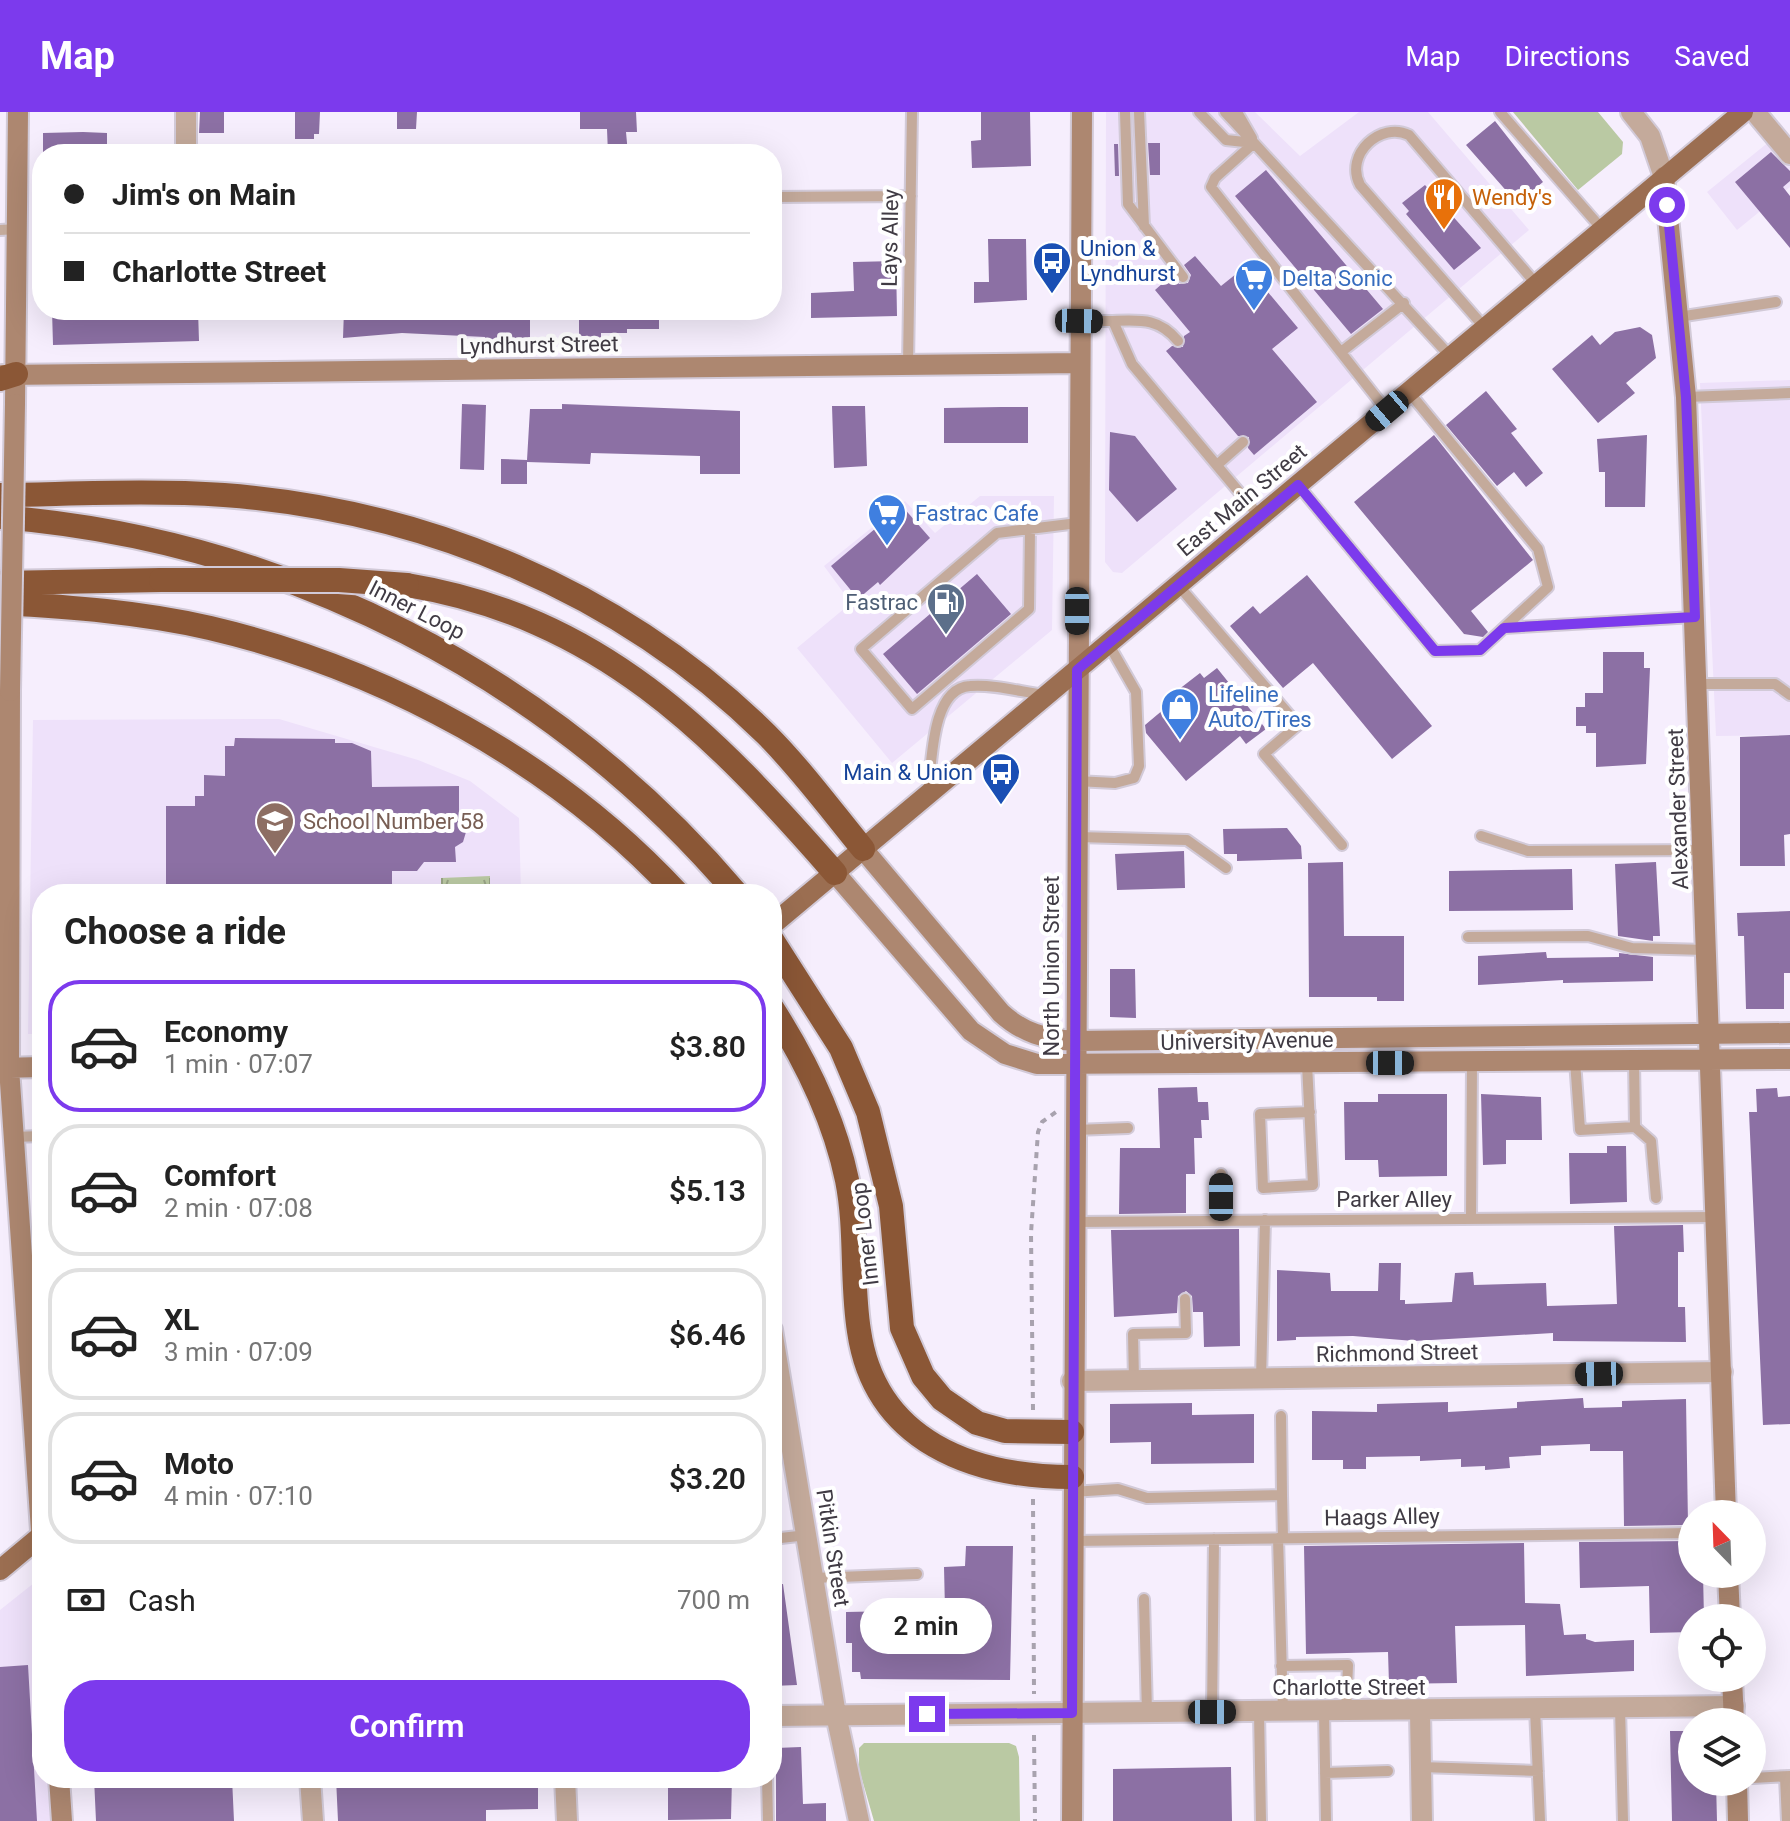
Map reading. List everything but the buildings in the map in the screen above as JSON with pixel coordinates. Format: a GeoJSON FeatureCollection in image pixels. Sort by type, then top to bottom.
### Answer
{"type":"FeatureCollection","features":[{"type":"Feature","properties":{"kind":"highway"},"geometry":{"type":"LineString","coordinates":[[0,495],[176,493],[271,500],[375,518],[493,556],[610,616],[710,686],[779,748],[863,849]]}},
{"type":"Feature","properties":{"kind":"highway","name":"Inner Loop"},"geometry":{"type":"LineString","coordinates":[[0,517],[108,531],[218,555],[310,587],[411,634],[485,677],[565,732],[672,824],[728,884]]}},
{"type":"Feature","properties":{"kind":"highway"},"geometry":{"type":"LineString","coordinates":[[0,583],[308,579],[407,585],[504,608],[567,637],[632,675],[709,737],[835,873]]}},
{"type":"Feature","properties":{"kind":"highway"},"geometry":{"type":"LineString","coordinates":[[0,603],[128,613],[208,628],[286,649],[365,679],[438,714],[542,778],[609,830],[667,884]]}},
{"type":"Feature","properties":{"kind":"highway","name":"Inner Loop"},"geometry":{"type":"LineString","coordinates":[[782,956],[841,1048],[868,1112],[891,1206],[902,1328],[923,1376],[942,1399],[977,1423],[1005,1431],[1072,1432]]}},
{"type":"Feature","properties":{"kind":"highway","name":"Inner Loop"},"geometry":{"type":"LineString","coordinates":[[782,1025],[804,1061],[839,1149],[854,1223],[860,1340],[880,1389],[897,1413],[920,1436],[961,1461],[1014,1475],[1072,1484]]}},
{"type":"Feature","properties":{"kind":"main road","name":"East Main Street"},"geometry":{"type":"LineString","coordinates":[[782,916],[1743,112]]}},
{"type":"Feature","properties":{"kind":"main road"},"geometry":{"type":"LineString","coordinates":[[0,1570],[32,1544]]}},
{"type":"Feature","properties":{"kind":"street"},"geometry":{"type":"LineString","coordinates":[[18,112],[8,229],[5,376],[15,404],[7,701],[4,1068],[32,1294]]}},
{"type":"Feature","properties":{"kind":"street"},"geometry":{"type":"LineString","coordinates":[[186,112],[186,144]]}},
{"type":"Feature","properties":{"kind":"street","name":"North Union Street"},"geometry":{"type":"LineString","coordinates":[[1072,1821],[1073,1130],[1082,112]]}},
{"type":"Feature","properties":{"kind":"street","name":"Alexander Street"},"geometry":{"type":"LineString","coordinates":[[1631,112],[1650,136],[1664,177],[1686,397],[1726,1500]]}},
{"type":"Feature","properties":{"kind":"street"},"geometry":{"type":"LineString","coordinates":[[1755,112],[1790,154]]}},
{"type":"Feature","properties":{"kind":"street","name":"Lyndhurst Street"},"geometry":{"type":"LineString","coordinates":[[5,376],[1078,363]]}},
{"type":"Feature","properties":{"kind":"street","name":"University Avenue"},"geometry":{"type":"LineString","coordinates":[[863,849],[1013,1024],[1038,1036],[1075,1041],[1790,1033]]}},
{"type":"Feature","properties":{"kind":"street","name":"University Avenue"},"geometry":{"type":"LineString","coordinates":[[835,873],[982,1041],[1021,1060],[1074,1066],[1790,1059]]}},
{"type":"Feature","properties":{"kind":"street"},"geometry":{"type":"LineString","coordinates":[[4,1068],[32,1067]]}},
{"type":"Feature","properties":{"kind":"street","name":"Richmond Street"},"geometry":{"type":"LineString","coordinates":[[1072,1381],[1722,1372]]}},
{"type":"Feature","properties":{"kind":"street","name":"Pitkin Street"},"geometry":{"type":"LineString","coordinates":[[782,1408],[807,1535],[836,1715],[859,1821]]}},
{"type":"Feature","properties":{"kind":"street","name":"Charlotte Street"},"geometry":{"type":"LineString","coordinates":[[782,1716],[1620,1708],[1678,1711]]}},
{"type":"Feature","properties":{"kind":"street"},"geometry":{"type":"LineString","coordinates":[[1420,1711],[1422,1821]]}},
{"type":"Feature","properties":{"kind":"street"},"geometry":{"type":"LineString","coordinates":[[60,1788],[62,1821]]}},
{"type":"Feature","properties":{"kind":"street"},"geometry":{"type":"LineString","coordinates":[[311,1788],[313,1821]]}},
{"type":"Feature","properties":{"kind":"street"},"geometry":{"type":"LineString","coordinates":[[565,1788],[567,1821]]}},
{"type":"Feature","properties":{"kind":"street"},"geometry":{"type":"LineString","coordinates":[[1737,1796],[1738,1821]]}},
{"type":"Feature","properties":{"kind":"lane","name":"Lays Alley"},"geometry":{"type":"LineString","coordinates":[[908,365],[912,112]]}},
{"type":"Feature","properties":{"kind":"lane"},"geometry":{"type":"LineString","coordinates":[[1125,112],[1128,204],[1183,277]]}},
{"type":"Feature","properties":{"kind":"lane"},"geometry":{"type":"LineString","coordinates":[[1199,112],[1226,140],[1254,143]]}},
{"type":"Feature","properties":{"kind":"lane"},"geometry":{"type":"LineString","coordinates":[[1225,112],[1451,357]]}},
{"type":"Feature","properties":{"kind":"lane"},"geometry":{"type":"LineString","coordinates":[[1237,112],[1246,121],[1254,143]]}},
{"type":"Feature","properties":{"kind":"lane"},"geometry":{"type":"LineString","coordinates":[[1500,112],[1602,229]]}},
{"type":"Feature","properties":{"kind":"lane"},"geometry":{"type":"LineString","coordinates":[[1140,113],[1144,226]]}},
{"type":"Feature","properties":{"kind":"lane"},"geometry":{"type":"LineString","coordinates":[[1485,328],[1360,185],[1353,167],[1355,157],[1374,139],[1394,131],[1409,135],[1537,285]]}},
{"type":"Feature","properties":{"kind":"lane"},"geometry":{"type":"LineString","coordinates":[[1254,143],[1215,178],[1211,187],[1387,411]]}},
{"type":"Feature","properties":{"kind":"lane"},"geometry":{"type":"LineString","coordinates":[[782,197],[911,196]]}},
{"type":"Feature","properties":{"kind":"lane"},"geometry":{"type":"LineString","coordinates":[[1678,317],[1776,302]]}},
{"type":"Feature","properties":{"kind":"lane"},"geometry":{"type":"LineString","coordinates":[[1341,352],[1404,303]]}},
{"type":"Feature","properties":{"kind":"lane"},"geometry":{"type":"LineString","coordinates":[[1079,321],[1153,321],[1166,327],[1178,341]]}},
{"type":"Feature","properties":{"kind":"lane"},"geometry":{"type":"LineString","coordinates":[[1113,321],[1132,364],[1260,517]]}},
{"type":"Feature","properties":{"kind":"lane"},"geometry":{"type":"LineString","coordinates":[[1298,485],[1435,651],[1480,650],[1548,587],[1538,549],[1409,392]]}},
{"type":"Feature","properties":{"kind":"lane"},"geometry":{"type":"LineString","coordinates":[[1686,397],[1790,393]]}},
{"type":"Feature","properties":{"kind":"lane"},"geometry":{"type":"LineString","coordinates":[[1217,465],[1243,442]]}},
{"type":"Feature","properties":{"kind":"lane"},"geometry":{"type":"LineString","coordinates":[[1030,529],[1029,609],[912,709],[861,649],[997,533],[1078,523]]}},
{"type":"Feature","properties":{"kind":"lane"},"geometry":{"type":"LineString","coordinates":[[1178,585],[1298,725],[1264,754],[1342,845]]}},
{"type":"Feature","properties":{"kind":"lane"},"geometry":{"type":"LineString","coordinates":[[1504,628],[1695,617]]}},
{"type":"Feature","properties":{"kind":"lane"},"geometry":{"type":"LineString","coordinates":[[1076,781],[1115,783],[1134,778],[1139,766],[1136,692],[1108,643]]}},
{"type":"Feature","properties":{"kind":"lane"},"geometry":{"type":"LineString","coordinates":[[942,684],[951,693]]}},
{"type":"Feature","properties":{"kind":"lane"},"geometry":{"type":"LineString","coordinates":[[1698,684],[1775,684],[1790,695]]}},
{"type":"Feature","properties":{"kind":"lane"},"geometry":{"type":"LineString","coordinates":[[927,795],[939,714],[951,693],[969,686],[1046,695]]}},
{"type":"Feature","properties":{"kind":"lane"},"geometry":{"type":"LineString","coordinates":[[1481,836],[1528,851],[1704,850]]}},
{"type":"Feature","properties":{"kind":"lane"},"geometry":{"type":"LineString","coordinates":[[1076,837],[1187,840],[1226,868]]}},
{"type":"Feature","properties":{"kind":"lane"},"geometry":{"type":"LineString","coordinates":[[1468,937],[1588,936],[1632,948],[1706,950]]}},
{"type":"Feature","properties":{"kind":"lane"},"geometry":{"type":"LineString","coordinates":[[1634,1060],[1635,1127]]}},
{"type":"Feature","properties":{"kind":"lane"},"geometry":{"type":"LineString","coordinates":[[1575,1061],[1580,1130],[1635,1127],[1651,1141],[1656,1198]]}},
{"type":"Feature","properties":{"kind":"lane"},"geometry":{"type":"LineString","coordinates":[[1471,1219],[1472,1062]]}},
{"type":"Feature","properties":{"kind":"lane"},"geometry":{"type":"LineString","coordinates":[[1307,1064],[1310,1112],[1313,1185],[1263,1188],[1260,1114],[1310,1112]]}},
{"type":"Feature","properties":{"kind":"lane"},"geometry":{"type":"LineString","coordinates":[[1073,1130],[1128,1128]]}},
{"type":"Feature","properties":{"kind":"lane"},"geometry":{"type":"LineString","coordinates":[[13,1137],[32,1136]]}},
{"type":"Feature","properties":{"kind":"lane"},"geometry":{"type":"LineString","coordinates":[[1221,1174],[1221,1220]]}},
{"type":"Feature","properties":{"kind":"lane","name":"Parker Alley"},"geometry":{"type":"LineString","coordinates":[[1073,1222],[1716,1217]]}},
{"type":"Feature","properties":{"kind":"lane"},"geometry":{"type":"LineString","coordinates":[[1261,1379],[1265,1220]]}},
{"type":"Feature","properties":{"kind":"lane"},"geometry":{"type":"LineString","coordinates":[[1134,1380],[1133,1334],[1186,1333],[1185,1299]]}},
{"type":"Feature","properties":{"kind":"lane"},"geometry":{"type":"LineString","coordinates":[[1281,1416],[1283,1712]]}},
{"type":"Feature","properties":{"kind":"lane"},"geometry":{"type":"LineString","coordinates":[[1072,1484],[1118,1489],[1147,1498],[1282,1495]]}},
{"type":"Feature","properties":{"kind":"lane","name":"Haags Alley"},"geometry":{"type":"LineString","coordinates":[[1072,1541],[1678,1533]]}},
{"type":"Feature","properties":{"kind":"lane"},"geometry":{"type":"LineString","coordinates":[[782,1538],[807,1535]]}},
{"type":"Feature","properties":{"kind":"lane"},"geometry":{"type":"LineString","coordinates":[[1212,1712],[1214,1539]]}},
{"type":"Feature","properties":{"kind":"lane"},"geometry":{"type":"LineString","coordinates":[[813,1578],[917,1574]]}},
{"type":"Feature","properties":{"kind":"lane"},"geometry":{"type":"LineString","coordinates":[[1144,1599],[1147,1713]]}},
{"type":"Feature","properties":{"kind":"lane"},"geometry":{"type":"LineString","coordinates":[[1281,1666],[1348,1665],[1346,1712]]}},
{"type":"Feature","properties":{"kind":"lane"},"geometry":{"type":"LineString","coordinates":[[1620,1708],[1623,1821]]}},
{"type":"Feature","properties":{"kind":"lane"},"geometry":{"type":"LineString","coordinates":[[1535,1709],[1540,1821]]}},
{"type":"Feature","properties":{"kind":"lane"},"geometry":{"type":"LineString","coordinates":[[1324,1711],[1326,1821]]}},
{"type":"Feature","properties":{"kind":"lane"},"geometry":{"type":"LineString","coordinates":[[1259,1712],[1261,1821]]}},
{"type":"Feature","properties":{"kind":"lane"},"geometry":{"type":"LineString","coordinates":[[1421,1767],[1538,1771]]}},
{"type":"Feature","properties":{"kind":"lane"},"geometry":{"type":"LineString","coordinates":[[1325,1773],[1388,1771]]}},
{"type":"Feature","properties":{"kind":"lane"},"geometry":{"type":"LineString","coordinates":[[1766,1777],[1788,1776],[1787,1821]]}},
{"type":"Feature","properties":{"kind":"lane"},"geometry":{"type":"LineString","coordinates":[[767,1788],[768,1821]]}},
{"type":"Feature","properties":{"kind":"path"},"geometry":{"type":"LineString","coordinates":[[1033,1408],[1031,1233],[1038,1132],[1046,1118],[1074,1106]]}},
{"type":"Feature","properties":{"kind":"path"},"geometry":{"type":"LineString","coordinates":[[1033,1499],[1035,1672]]}},
{"type":"Feature","properties":{"kind":"path"},"geometry":{"type":"LineString","coordinates":[[1034,1750],[1035,1821]]}},
{"type":"Feature","properties":{"kind":"shaded area"},"geometry":{"type":"Polygon","coordinates":[[[1106,112],[1255,112],[1300,156],[1359,112],[1428,112],[1529,230],[1122,573],[1113,572],[1105,562],[1106,112]]]}},
{"type":"Feature","properties":{"kind":"shaded area"},"geometry":{"type":"Polygon","coordinates":[[[1770,141],[1790,165],[1790,187],[1737,230],[1707,192],[1770,141]]]}},
{"type":"Feature","properties":{"kind":"shaded area"},"geometry":{"type":"Polygon","coordinates":[[[1790,380],[1790,735],[1716,736],[1700,383],[1790,380]]]}},
{"type":"Feature","properties":{"kind":"shaded area"},"geometry":{"type":"Polygon","coordinates":[[[980,496],[1054,496],[1052,630],[892,763],[797,648],[851,603],[824,566],[905,501],[935,533],[980,496]]]}},
{"type":"Feature","properties":{"kind":"shaded area","name":"School Number 58"},"geometry":{"type":"Polygon","coordinates":[[[279,719],[418,760],[470,781],[519,818],[521,884],[32,884],[32,1034],[28,1034],[33,720],[279,719]]]}},
{"type":"Feature","properties":{"kind":"shaded area"},"geometry":{"type":"Polygon","coordinates":[[[32,1585],[32,1788],[54,1788],[56,1821],[0,1821],[0,1610],[32,1585]]]}},
{"type":"Feature","properties":{"kind":"green space"},"geometry":{"type":"Polygon","coordinates":[[[1513,112],[1598,112],[1623,142],[1622,154],[1578,190],[1513,112]]]}},
{"type":"Feature","properties":{"kind":"green space"},"geometry":{"type":"Polygon","coordinates":[[[490,876],[490,884],[441,884],[441,878],[490,876]]]}},
{"type":"Feature","properties":{"kind":"green space"},"geometry":{"type":"Polygon","coordinates":[[[864,1743],[1009,1743],[1016,1746],[1019,1757],[1020,1821],[874,1821],[859,1769],[859,1748],[864,1743]]]}},
{"type":"Feature","properties":{"kind":"place","name":"Wendy's"},"geometry":{"type":"Point","coordinates":[1444,231]}},
{"type":"Feature","properties":{"kind":"place","name":"Union & Lyndhurst"},"geometry":{"type":"Point","coordinates":[1052,295]}},
{"type":"Feature","properties":{"kind":"place","name":"Delta Sonic"},"geometry":{"type":"Point","coordinates":[1254,312]}},
{"type":"Feature","properties":{"kind":"place","name":"Fastrac Cafe"},"geometry":{"type":"Point","coordinates":[887,547]}},
{"type":"Feature","properties":{"kind":"place","name":"Fastrac"},"geometry":{"type":"Point","coordinates":[946,636]}},
{"type":"Feature","properties":{"kind":"place","name":"Lifeline Auto/Tires"},"geometry":{"type":"Point","coordinates":[1180,741]}},
{"type":"Feature","properties":{"kind":"place","name":"Main & Union"},"geometry":{"type":"Point","coordinates":[1001,806]}},
{"type":"Feature","properties":{"kind":"place","name":"School Number 58"},"geometry":{"type":"Point","coordinates":[275,855]}},
{"type":"Feature","properties":{"kind":"route"},"geometry":{"type":"LineString","coordinates":[[927,1714],[1072,1713],[1077,670],[1298,485],[1435,651],[1480,650],[1504,628],[1695,617],[1686,397],[1667,205]]}}]}
